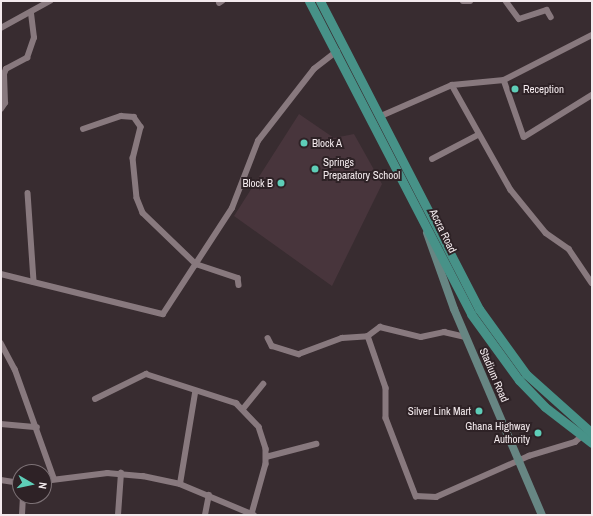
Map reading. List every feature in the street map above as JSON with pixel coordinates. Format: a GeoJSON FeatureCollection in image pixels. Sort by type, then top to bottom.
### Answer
{"type":"FeatureCollection","features":[{"type":"Feature","properties":{"kind":"main road","name":"Accra Road"},"geometry":{"type":"LineString","coordinates":[[309,1],[341,48],[382,116],[479,309],[503,346],[551,400],[592,433]]}},
{"type":"Feature","properties":{"kind":"main road","name":"Accra Road"},"geometry":{"type":"LineString","coordinates":[[320,1],[341,48],[471,314],[496,351],[545,407],[592,442]]}},
{"type":"Feature","properties":{"kind":"main road"},"geometry":{"type":"LineString","coordinates":[[426,224],[439,274]]}},
{"type":"Feature","properties":{"kind":"main road","name":"Stadium Road"},"geometry":{"type":"LineString","coordinates":[[444,240],[439,274],[542,515]]}},
{"type":"Feature","properties":{"kind":"street"},"geometry":{"type":"LineString","coordinates":[[1,28],[31,13],[50,1]]}},
{"type":"Feature","properties":{"kind":"street"},"geometry":{"type":"LineString","coordinates":[[463,1],[470,1]]}},
{"type":"Feature","properties":{"kind":"street"},"geometry":{"type":"LineString","coordinates":[[506,1],[519,19],[547,10],[551,17]]}},
{"type":"Feature","properties":{"kind":"street"},"geometry":{"type":"LineString","coordinates":[[1,109],[6,103],[4,74],[6,69],[27,58],[34,38],[31,13]]}},
{"type":"Feature","properties":{"kind":"street"},"geometry":{"type":"LineString","coordinates":[[382,116],[452,85],[504,80],[592,35]]}},
{"type":"Feature","properties":{"kind":"street"},"geometry":{"type":"LineString","coordinates":[[1,274],[164,314],[232,208],[258,140],[314,69],[341,48]]}},
{"type":"Feature","properties":{"kind":"street"},"geometry":{"type":"LineString","coordinates":[[504,80],[524,137],[592,96]]}},
{"type":"Feature","properties":{"kind":"street"},"geometry":{"type":"LineString","coordinates":[[452,85],[478,135],[511,190],[546,233],[569,249],[592,283]]}},
{"type":"Feature","properties":{"kind":"street"},"geometry":{"type":"LineString","coordinates":[[84,129],[121,116],[134,117],[141,127],[133,158],[140,206],[164,236],[196,264],[238,278],[239,285]]}},
{"type":"Feature","properties":{"kind":"street"},"geometry":{"type":"LineString","coordinates":[[432,159],[478,135]]}},
{"type":"Feature","properties":{"kind":"street"},"geometry":{"type":"LineString","coordinates":[[28,193],[34,282]]}},
{"type":"Feature","properties":{"kind":"street"},"geometry":{"type":"LineString","coordinates":[[268,338],[272,346],[299,354],[342,338],[368,336],[380,327],[421,337],[444,332],[466,337]]}},
{"type":"Feature","properties":{"kind":"street"},"geometry":{"type":"LineString","coordinates":[[368,336],[386,388],[386,418],[416,496],[436,497],[519,462],[575,442],[582,436]]}},
{"type":"Feature","properties":{"kind":"street"},"geometry":{"type":"LineString","coordinates":[[1,343],[15,369],[54,478],[121,474],[180,484],[253,514],[266,457],[259,427],[243,409],[224,397],[195,392],[146,374],[95,399]]}},
{"type":"Feature","properties":{"kind":"street"},"geometry":{"type":"LineString","coordinates":[[243,409],[263,384]]}},
{"type":"Feature","properties":{"kind":"street"},"geometry":{"type":"LineString","coordinates":[[180,484],[195,392]]}},
{"type":"Feature","properties":{"kind":"street"},"geometry":{"type":"LineString","coordinates":[[1,424],[37,428]]}},
{"type":"Feature","properties":{"kind":"street"},"geometry":{"type":"LineString","coordinates":[[266,457],[316,444]]}},
{"type":"Feature","properties":{"kind":"street"},"geometry":{"type":"LineString","coordinates":[[118,515],[121,474]]}},
{"type":"Feature","properties":{"kind":"street"},"geometry":{"type":"LineString","coordinates":[[1,480],[12,482]]}},
{"type":"Feature","properties":{"kind":"street"},"geometry":{"type":"LineString","coordinates":[[205,515],[209,495]]}},
{"type":"Feature","properties":{"kind":"street"},"geometry":{"type":"LineString","coordinates":[[22,515],[23,504]]}},
{"type":"Feature","properties":{"kind":"shaded area"},"geometry":{"type":"Polygon","coordinates":[[[299,114],[334,138],[354,134],[382,184],[332,286],[234,216],[299,114]]]}},
{"type":"Feature","properties":{"kind":"place","name":"Reception"},"geometry":{"type":"Point","coordinates":[515,89]}},
{"type":"Feature","properties":{"kind":"place","name":"Block A"},"geometry":{"type":"Point","coordinates":[304,143]}},
{"type":"Feature","properties":{"kind":"place","name":"Springs Preparatory School"},"geometry":{"type":"Point","coordinates":[315,169]}},
{"type":"Feature","properties":{"kind":"place","name":"Block B"},"geometry":{"type":"Point","coordinates":[281,183]}},
{"type":"Feature","properties":{"kind":"place","name":"Silver Link Mart"},"geometry":{"type":"Point","coordinates":[479,411]}},
{"type":"Feature","properties":{"kind":"place","name":"Ghana Highway Authority"},"geometry":{"type":"Point","coordinates":[538,433]}}]}
